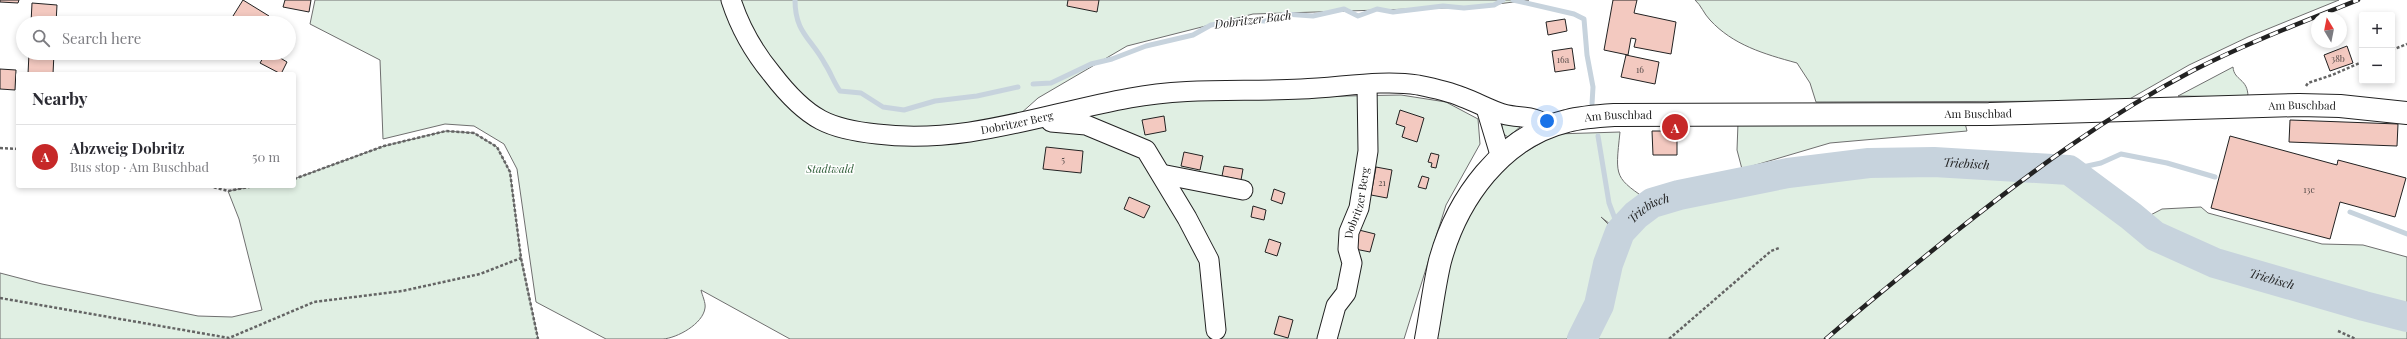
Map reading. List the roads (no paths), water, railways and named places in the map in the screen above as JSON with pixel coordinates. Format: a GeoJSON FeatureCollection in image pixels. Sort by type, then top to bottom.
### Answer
{"type":"FeatureCollection","features":[{"type":"Feature","properties":{"kind":"main road","name":"Am Buschbad"},"geometry":{"type":"LineString","coordinates":[[1426,339],[1440,262],[1451,228],[1466,197],[1481,177],[1501,158],[1532,135],[1550,126],[1566,121],[1615,114],[2019,113],[2299,105],[2340,106],[2407,113]]}},
{"type":"Feature","properties":{"kind":"street","name":"Dobritzer Berg"},"geometry":{"type":"LineString","coordinates":[[731,0],[746,38],[755,54],[780,85],[808,112],[833,126],[858,132],[919,137],[950,135],[1031,121],[1129,98],[1184,90],[1301,90],[1393,84],[1436,89],[1461,96],[1486,108],[1506,114],[1538,118],[1550,126]]}},
{"type":"Feature","properties":{"kind":"street","name":"Dobritzer Berg"},"geometry":{"type":"LineString","coordinates":[[1327,339],[1336,306],[1346,292],[1352,263],[1348,249],[1349,232],[1359,208],[1368,151],[1367,85]]}},
{"type":"Feature","properties":{"kind":"street"},"geometry":{"type":"LineString","coordinates":[[1486,108],[1501,158]]}},
{"type":"Feature","properties":{"kind":"street"},"geometry":{"type":"LineString","coordinates":[[1031,121],[1086,125],[1146,150],[1209,260],[1216,330]]}},
{"type":"Feature","properties":{"kind":"street"},"geometry":{"type":"LineString","coordinates":[[1161,174],[1243,190]]}},
{"type":"Feature","properties":{"kind":"waterway","name":"Dobritzer Bach"},"geometry":{"type":"LineString","coordinates":[[795,0],[796,11],[801,28],[820,55],[840,91],[861,93],[883,107],[904,110],[935,101],[977,96],[1018,87]]}},
{"type":"Feature","properties":{"kind":"waterway","name":"Dobritzer Bach"},"geometry":{"type":"LineString","coordinates":[[1033,84],[1051,83],[1091,64],[1112,59],[1146,46],[1193,35],[1211,25],[1243,20],[1265,21],[1285,14],[1313,16],[1344,9],[1358,16],[1377,9],[1393,12],[1443,6],[1464,8],[1494,5],[1503,0]]}},
{"type":"Feature","properties":{"kind":"waterway","name":"Dobritzer Bach"},"geometry":{"type":"LineString","coordinates":[[1513,0],[1574,14],[1584,19],[1587,55],[1593,87],[1592,104]]}},
{"type":"Feature","properties":{"kind":"waterway","name":"Dobritzer Bach"},"geometry":{"type":"LineString","coordinates":[[1598,136],[1609,203],[1620,232]]}},
{"type":"Feature","properties":{"kind":"waterway"},"geometry":{"type":"LineString","coordinates":[[2069,170],[2101,163],[2121,154],[2167,163],[2215,177]]}},
{"type":"Feature","properties":{"kind":"waterway","name":"Triebisch"},"geometry":{"type":"LineString","coordinates":[[1582,339],[1599,305],[1608,264],[1620,232],[1636,215],[1652,203],[1679,195],[1788,173],[1869,163],[1934,162],[2069,170],[2131,216],[2155,236],[2215,263],[2407,317]]}},
{"type":"Feature","properties":{"kind":"waterway"},"geometry":{"type":"LineString","coordinates":[[2350,212],[2407,234]]}},
{"type":"Feature","properties":{"kind":"railway"},"geometry":{"type":"LineString","coordinates":[[1826,339],[1983,210],[2070,146],[2130,106],[2214,60],[2275,33],[2358,0]]}},
{"type":"Feature","properties":{"kind":"place","name":"Abzweig Dobritz"},"geometry":{"type":"Point","coordinates":[1675,127]}},
{"type":"Feature","properties":{"kind":"park label","name":"Stadtwald"},"geometry":{"type":"Point","coordinates":[830,169]}}]}
